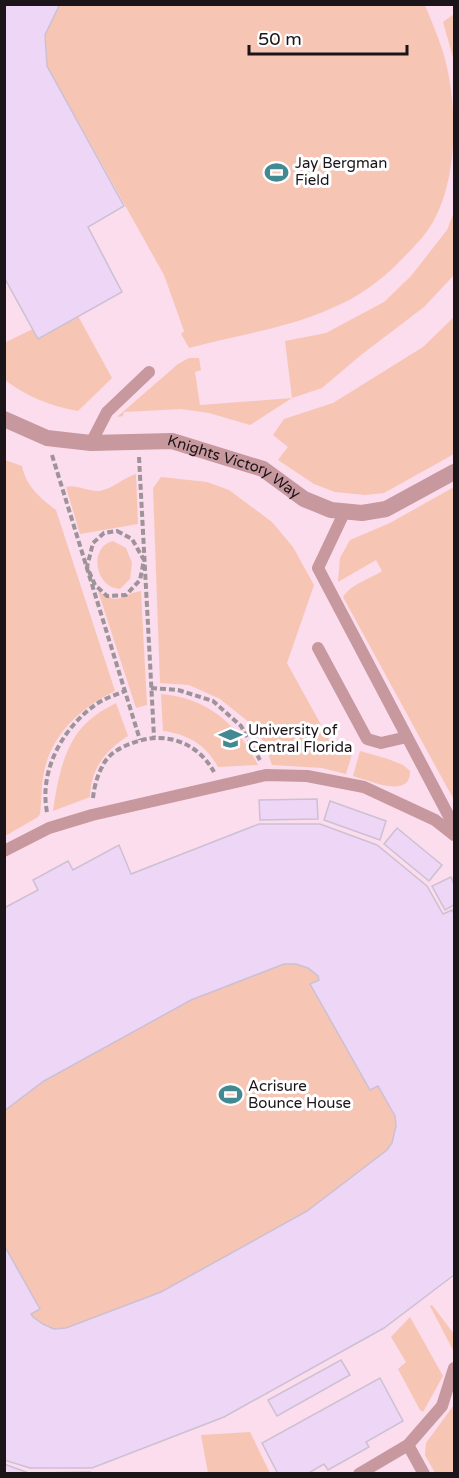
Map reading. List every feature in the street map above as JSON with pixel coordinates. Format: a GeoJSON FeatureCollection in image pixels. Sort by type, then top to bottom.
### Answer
{"type":"FeatureCollection","features":[{"type":"Feature","properties":{"kind":"street","name":"Knights Victory Way"},"geometry":{"type":"LineString","coordinates":[[4,419],[47,438],[91,443],[172,441],[263,469],[304,499],[331,510],[362,513],[386,509],[454,472]]}},
{"type":"Feature","properties":{"kind":"lane"},"geometry":{"type":"LineString","coordinates":[[91,443],[107,412],[149,372]]}},
{"type":"Feature","properties":{"kind":"lane"},"geometry":{"type":"LineString","coordinates":[[345,511],[318,568],[454,826]]}},
{"type":"Feature","properties":{"kind":"lane"},"geometry":{"type":"LineString","coordinates":[[318,648],[367,739],[381,743],[407,737]]}},
{"type":"Feature","properties":{"kind":"lane"},"geometry":{"type":"LineString","coordinates":[[4,851],[49,828],[92,815],[266,775],[307,776],[364,787],[435,820],[454,835]]}},
{"type":"Feature","properties":{"kind":"lane"},"geometry":{"type":"LineString","coordinates":[[358,1473],[408,1445],[442,1406],[454,1368]]}},
{"type":"Feature","properties":{"kind":"lane"},"geometry":{"type":"LineString","coordinates":[[408,1445],[424,1473]]}},
{"type":"Feature","properties":{"kind":"path"},"geometry":{"type":"LineString","coordinates":[[47,438],[140,740]]}},
{"type":"Feature","properties":{"kind":"path"},"geometry":{"type":"LineString","coordinates":[[138,442],[154,737]]}},
{"type":"Feature","properties":{"kind":"path"},"geometry":{"type":"LineString","coordinates":[[117,531],[132,539],[144,560],[140,580],[126,595],[107,596],[95,585],[87,567],[93,543],[104,533],[117,531]]}},
{"type":"Feature","properties":{"kind":"path"},"geometry":{"type":"LineString","coordinates":[[151,688],[178,690],[213,701],[241,726],[261,761],[266,775]]}},
{"type":"Feature","properties":{"kind":"path"},"geometry":{"type":"LineString","coordinates":[[49,828],[45,803],[48,772],[57,746],[78,720],[96,703],[125,691]]}},
{"type":"Feature","properties":{"kind":"path"},"geometry":{"type":"LineString","coordinates":[[92,815],[94,788],[102,765],[118,749],[140,740],[154,737],[175,738],[196,749],[209,763],[221,786]]}},
{"type":"Feature","properties":{"kind":"shaded area","name":"University of Central Florida"},"geometry":{"type":"Polygon","coordinates":[[[5,5],[454,5],[454,1473],[5,1473],[5,5]]]}},
{"type":"Feature","properties":{"kind":"shaded area","name":"Jay Bergman Field"},"geometry":{"type":"Polygon","coordinates":[[[425,5],[448,71],[453,115],[452,161],[448,183],[433,222],[418,242],[393,268],[350,300],[295,322],[189,348],[181,334],[184,331],[164,275],[47,66],[45,35],[59,6],[425,5]]]}},
{"type":"Feature","properties":{"kind":"shaded area"},"geometry":{"type":"Polygon","coordinates":[[[454,14],[454,61],[443,22],[454,14]]]}},
{"type":"Feature","properties":{"kind":"shaded area"},"geometry":{"type":"Polygon","coordinates":[[[454,212],[454,275],[424,307],[322,388],[292,398],[285,341],[326,333],[384,302],[411,276],[447,230],[454,212]]]}},
{"type":"Feature","properties":{"kind":"shaded area"},"geometry":{"type":"Polygon","coordinates":[[[78,316],[112,378],[78,411],[40,400],[5,380],[4,343],[33,329],[39,339],[78,316]]]}},
{"type":"Feature","properties":{"kind":"shaded area"},"geometry":{"type":"Polygon","coordinates":[[[454,317],[454,454],[384,493],[365,495],[335,492],[314,484],[278,460],[288,447],[273,435],[284,419],[333,403],[423,347],[454,317]]]}},
{"type":"Feature","properties":{"kind":"shaded area"},"geometry":{"type":"Polygon","coordinates":[[[189,358],[199,358],[201,370],[195,372],[200,405],[292,398],[250,425],[209,413],[181,409],[124,412],[123,416],[117,417],[178,364],[189,358]]]}},
{"type":"Feature","properties":{"kind":"shaded area"},"geometry":{"type":"Polygon","coordinates":[[[5,460],[22,466],[27,480],[35,491],[56,510],[115,691],[80,713],[61,733],[48,758],[44,772],[40,814],[5,836],[5,460]]]}},
{"type":"Feature","properties":{"kind":"shaded area"},"geometry":{"type":"Polygon","coordinates":[[[136,474],[138,524],[80,534],[66,487],[74,486],[100,491],[136,474]]]}},
{"type":"Feature","properties":{"kind":"shaded area"},"geometry":{"type":"Polygon","coordinates":[[[161,477],[207,482],[229,490],[272,522],[293,547],[314,585],[287,663],[331,743],[353,751],[346,774],[322,768],[272,765],[264,742],[250,723],[220,699],[189,685],[160,683],[153,488],[161,477]]]}},
{"type":"Feature","properties":{"kind":"shaded area"},"geometry":{"type":"Polygon","coordinates":[[[454,487],[454,800],[343,597],[356,585],[382,571],[376,560],[338,582],[340,558],[350,540],[390,523],[454,487]]]}},
{"type":"Feature","properties":{"kind":"shaded area"},"geometry":{"type":"Polygon","coordinates":[[[113,541],[126,548],[132,563],[130,579],[120,589],[111,587],[105,582],[98,567],[100,551],[113,541]]]}},
{"type":"Feature","properties":{"kind":"shaded area"},"geometry":{"type":"Polygon","coordinates":[[[98,591],[116,599],[141,591],[147,705],[136,708],[98,591]]]}},
{"type":"Feature","properties":{"kind":"shaded area"},"geometry":{"type":"Polygon","coordinates":[[[161,694],[193,701],[207,707],[241,737],[258,765],[218,767],[208,753],[195,742],[163,731],[161,694]]]}},
{"type":"Feature","properties":{"kind":"shaded area"},"geometry":{"type":"Polygon","coordinates":[[[116,703],[128,736],[106,754],[96,769],[90,797],[53,811],[57,785],[65,758],[77,734],[85,724],[116,703]]]}},
{"type":"Feature","properties":{"kind":"shaded area"},"geometry":{"type":"Polygon","coordinates":[[[360,751],[403,765],[410,771],[408,780],[404,785],[388,786],[353,776],[360,751]]]}},
{"type":"Feature","properties":{"kind":"shaded area","name":"Acrisure Bounce House"},"geometry":{"type":"Polygon","coordinates":[[[259,824],[320,824],[377,845],[427,886],[443,914],[452,910],[454,913],[454,1275],[384,1328],[224,1417],[92,1468],[5,1460],[5,908],[38,890],[33,880],[68,861],[73,870],[119,845],[131,874],[259,824]]]}},
{"type":"Feature","properties":{"kind":"shaded area"},"geometry":{"type":"Polygon","coordinates":[[[432,1305],[454,1334],[454,1352],[430,1306],[432,1305]]]}},
{"type":"Feature","properties":{"kind":"shaded area"},"geometry":{"type":"Polygon","coordinates":[[[410,1317],[443,1376],[423,1412],[398,1369],[406,1362],[391,1337],[410,1317]]]}},
{"type":"Feature","properties":{"kind":"shaded area"},"geometry":{"type":"Polygon","coordinates":[[[454,1405],[454,1473],[435,1473],[425,1455],[426,1443],[454,1405]]]}},
{"type":"Feature","properties":{"kind":"shaded area"},"geometry":{"type":"Polygon","coordinates":[[[250,1432],[270,1473],[208,1473],[201,1435],[250,1432]]]}},
{"type":"Feature","properties":{"kind":"building"},"geometry":{"type":"Polygon","coordinates":[[[4,4],[62,4],[45,35],[47,66],[124,206],[88,227],[122,292],[38,339],[4,277],[4,4]]]}},
{"type":"Feature","properties":{"kind":"building"},"geometry":{"type":"Polygon","coordinates":[[[317,799],[318,819],[260,820],[259,800],[317,799]]]}},
{"type":"Feature","properties":{"kind":"building"},"geometry":{"type":"Polygon","coordinates":[[[330,801],[386,821],[380,840],[324,820],[330,801]]]}},
{"type":"Feature","properties":{"kind":"building","name":"Acrisure Bounce House"},"geometry":{"type":"Polygon","coordinates":[[[259,824],[320,824],[377,845],[427,886],[443,914],[452,910],[454,913],[454,1275],[384,1328],[224,1417],[92,1468],[30,1468],[4,1460],[4,1245],[40,1309],[31,1314],[33,1317],[54,1329],[66,1328],[161,1292],[307,1211],[387,1150],[392,1143],[396,1126],[395,1116],[378,1086],[370,1090],[310,984],[319,980],[318,976],[308,968],[296,964],[284,964],[191,1000],[44,1081],[4,1111],[4,908],[38,890],[33,880],[68,861],[73,870],[119,845],[131,874],[259,824]]]}},
{"type":"Feature","properties":{"kind":"building"},"geometry":{"type":"Polygon","coordinates":[[[397,828],[442,865],[429,881],[384,844],[397,828]]]}},
{"type":"Feature","properties":{"kind":"building"},"geometry":{"type":"Polygon","coordinates":[[[451,877],[454,884],[454,905],[445,910],[432,886],[451,877]]]}},
{"type":"Feature","properties":{"kind":"building"},"geometry":{"type":"Polygon","coordinates":[[[341,1360],[350,1375],[277,1416],[268,1400],[341,1360]]]}},
{"type":"Feature","properties":{"kind":"building"},"geometry":{"type":"Polygon","coordinates":[[[380,1378],[403,1421],[366,1442],[369,1447],[328,1470],[324,1464],[307,1474],[278,1474],[262,1443],[380,1378]]]}},
{"type":"Feature","properties":{"kind":"building"},"geometry":{"type":"Polygon","coordinates":[[[4,1464],[26,1472],[25,1474],[4,1474],[4,1464]]]}},
{"type":"Feature","properties":{"kind":"building"},"geometry":{"type":"Polygon","coordinates":[[[90,1472],[90,1474],[32,1473],[90,1472]]]}},
{"type":"Feature","properties":{"kind":"place","name":"Jay Bergman Field"},"geometry":{"type":"Point","coordinates":[277,172]}},
{"type":"Feature","properties":{"kind":"place","name":"University of Central Florida"},"geometry":{"type":"Point","coordinates":[230,739]}},
{"type":"Feature","properties":{"kind":"place","name":"Acrisure Bounce House"},"geometry":{"type":"Point","coordinates":[230,1095]}}]}
